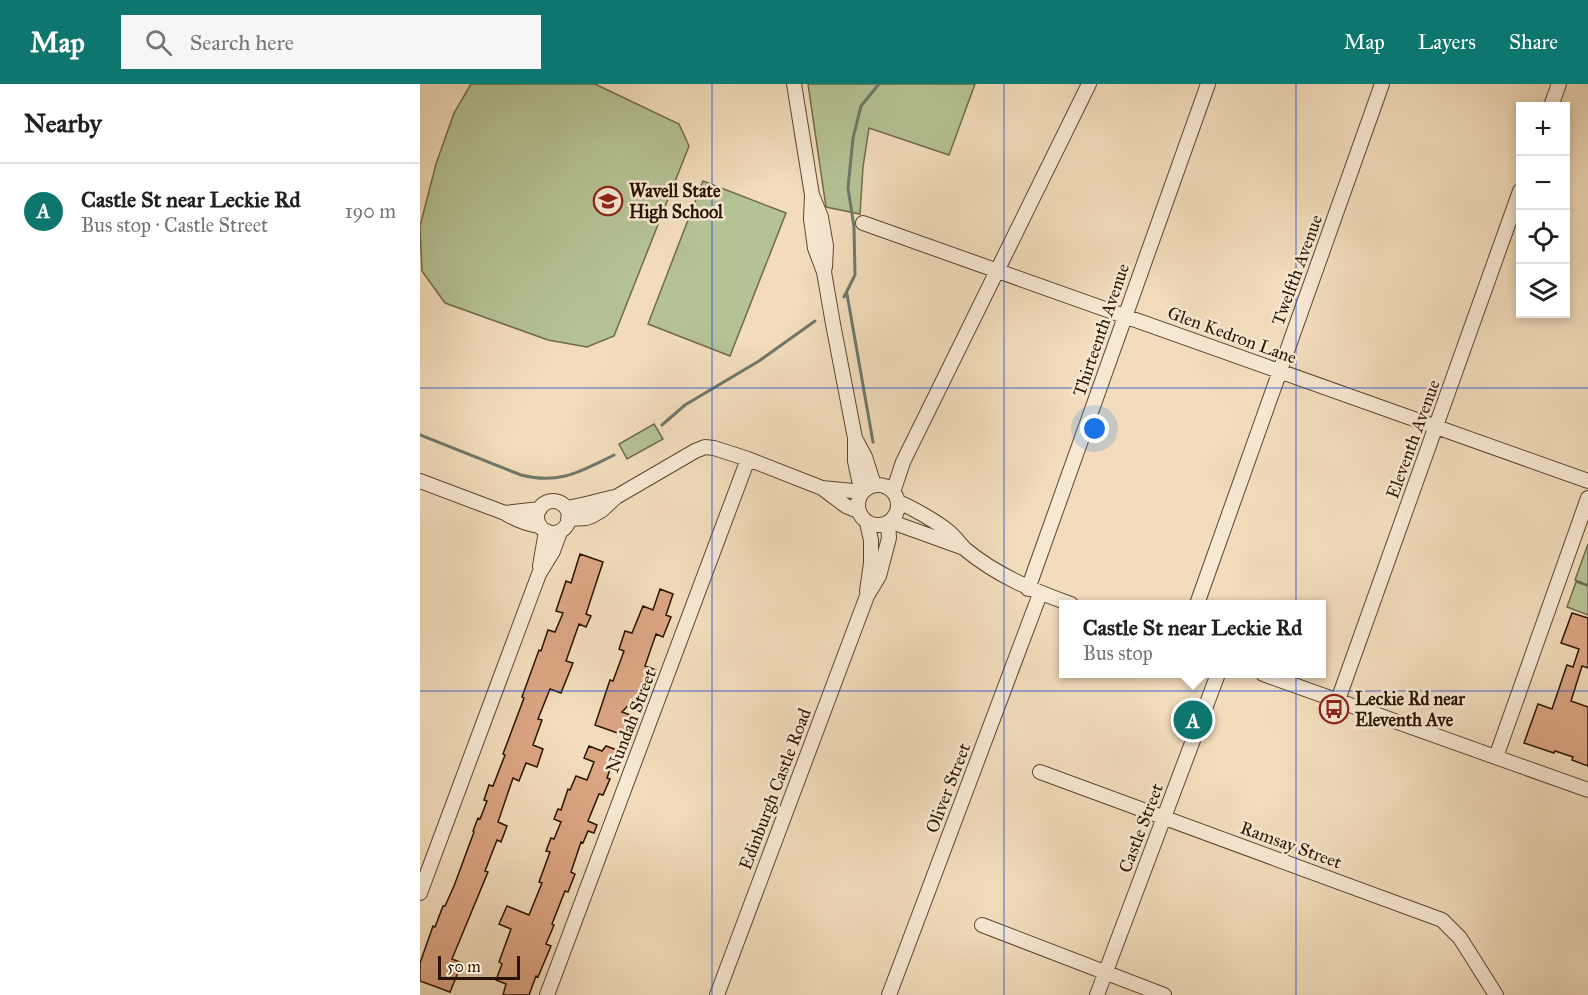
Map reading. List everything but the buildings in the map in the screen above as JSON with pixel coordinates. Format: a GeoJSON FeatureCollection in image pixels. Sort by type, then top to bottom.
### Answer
{"type":"FeatureCollection","features":[{"type":"Feature","properties":{"kind":"street"},"geometry":{"type":"LineString","coordinates":[[794,84],[812,195],[811,219],[815,248],[825,272],[855,438],[855,461],[859,480],[948,531],[966,549],[1003,575],[1034,591],[1060,600]]}},
{"type":"Feature","properties":{"kind":"street"},"geometry":{"type":"LineString","coordinates":[[966,549],[889,522],[877,526],[867,523],[858,511],[858,500],[879,491],[903,462],[1089,84]]}},
{"type":"Feature","properties":{"kind":"street","name":"Thirteenth Avenue"},"geometry":{"type":"LineString","coordinates":[[1034,591],[1125,316],[1208,84]]}},
{"type":"Feature","properties":{"kind":"street","name":"Twelfth Avenue"},"geometry":{"type":"LineString","coordinates":[[1198,600],[1382,84]]}},
{"type":"Feature","properties":{"kind":"street"},"geometry":{"type":"LineString","coordinates":[[1552,102],[1559,84]]}},
{"type":"Feature","properties":{"kind":"street","name":"Eleventh Avenue"},"geometry":{"type":"LineString","coordinates":[[1338,700],[1516,205]]}},
{"type":"Feature","properties":{"kind":"street","name":"Glen Kedron Lane"},"geometry":{"type":"LineString","coordinates":[[864,223],[1588,481]]}},
{"type":"Feature","properties":{"kind":"street"},"geometry":{"type":"LineString","coordinates":[[567,514],[598,500],[616,497],[705,447],[748,459],[822,488],[846,506],[858,511]]}},
{"type":"Feature","properties":{"kind":"street","name":"Nundah Street"},"geometry":{"type":"LineString","coordinates":[[547,995],[748,459]]}},
{"type":"Feature","properties":{"kind":"street"},"geometry":{"type":"LineString","coordinates":[[420,481],[505,513],[530,525],[555,533],[560,532]]}},
{"type":"Feature","properties":{"kind":"street"},"geometry":{"type":"LineString","coordinates":[[822,488],[879,491],[898,509],[889,522]]}},
{"type":"Feature","properties":{"kind":"street"},"geometry":{"type":"LineString","coordinates":[[1496,757],[1588,498]]}},
{"type":"Feature","properties":{"kind":"street"},"geometry":{"type":"LineString","coordinates":[[420,893],[539,574],[564,528],[567,514],[562,505],[552,502],[540,508],[505,513]]}},
{"type":"Feature","properties":{"kind":"street"},"geometry":{"type":"LineString","coordinates":[[539,574],[542,529],[537,517],[540,508]]}},
{"type":"Feature","properties":{"kind":"street","name":"Edinburgh Castle Road"},"geometry":{"type":"LineString","coordinates":[[717,995],[867,596],[879,576],[889,538],[889,522]]}},
{"type":"Feature","properties":{"kind":"street","name":"Edinburgh Castle Road"},"geometry":{"type":"LineString","coordinates":[[867,523],[871,540],[871,563],[867,596]]}},
{"type":"Feature","properties":{"kind":"street","name":"Oliver Street"},"geometry":{"type":"LineString","coordinates":[[889,995],[1034,591]]}},
{"type":"Feature","properties":{"kind":"street","name":"Castle Street"},"geometry":{"type":"LineString","coordinates":[[1097,995],[1216,678]]}},
{"type":"Feature","properties":{"kind":"street"},"geometry":{"type":"LineString","coordinates":[[1275,678],[1588,790]]}},
{"type":"Feature","properties":{"kind":"street","name":"Ramsay Street"},"geometry":{"type":"LineString","coordinates":[[1040,772],[1443,920],[1460,938],[1496,995]]}},
{"type":"Feature","properties":{"kind":"street"},"geometry":{"type":"LineString","coordinates":[[982,925],[1164,995]]}},
{"type":"Feature","properties":{"kind":"green space"},"geometry":{"type":"Polygon","coordinates":[[[471,84],[595,84],[679,124],[689,146],[614,336],[587,347],[548,340],[445,303],[422,271],[420,226],[436,164],[454,113],[471,84]]]}},
{"type":"Feature","properties":{"kind":"green space"},"geometry":{"type":"Polygon","coordinates":[[[808,84],[975,84],[949,155],[869,128],[863,167],[860,214],[826,207],[808,84]]]}},
{"type":"Feature","properties":{"kind":"green space"},"geometry":{"type":"Polygon","coordinates":[[[703,181],[786,213],[730,356],[648,324],[703,181]]]}},
{"type":"Feature","properties":{"kind":"green space"},"geometry":{"type":"Polygon","coordinates":[[[654,424],[663,439],[627,459],[619,444],[654,424]]]}},
{"type":"Feature","properties":{"kind":"green space"},"geometry":{"type":"Polygon","coordinates":[[[1588,544],[1588,585],[1575,580],[1588,544]]]}},
{"type":"Feature","properties":{"kind":"green space"},"geometry":{"type":"Polygon","coordinates":[[[1576,582],[1588,586],[1588,615],[1567,607],[1576,582]]]}},
{"type":"Feature","properties":{"kind":"waterway"},"geometry":{"type":"LineString","coordinates":[[844,297],[855,275],[854,227],[848,188],[853,138],[861,106],[879,84]]}},
{"type":"Feature","properties":{"kind":"waterway"},"geometry":{"type":"LineString","coordinates":[[847,294],[873,442]]}},
{"type":"Feature","properties":{"kind":"waterway"},"geometry":{"type":"LineString","coordinates":[[662,425],[685,405],[759,361],[815,321]]}},
{"type":"Feature","properties":{"kind":"waterway"},"geometry":{"type":"LineString","coordinates":[[420,435],[521,475],[535,478],[570,475],[614,455]]}},
{"type":"Feature","properties":{"kind":"place","name":"Wavell State High School"},"geometry":{"type":"Point","coordinates":[608,201]}},
{"type":"Feature","properties":{"kind":"place","name":"Leckie Rd near Eleventh Ave"},"geometry":{"type":"Point","coordinates":[1334,709]}},
{"type":"Feature","properties":{"kind":"place","name":"Castle St near Leckie Rd"},"geometry":{"type":"Point","coordinates":[1193,720]}}]}
